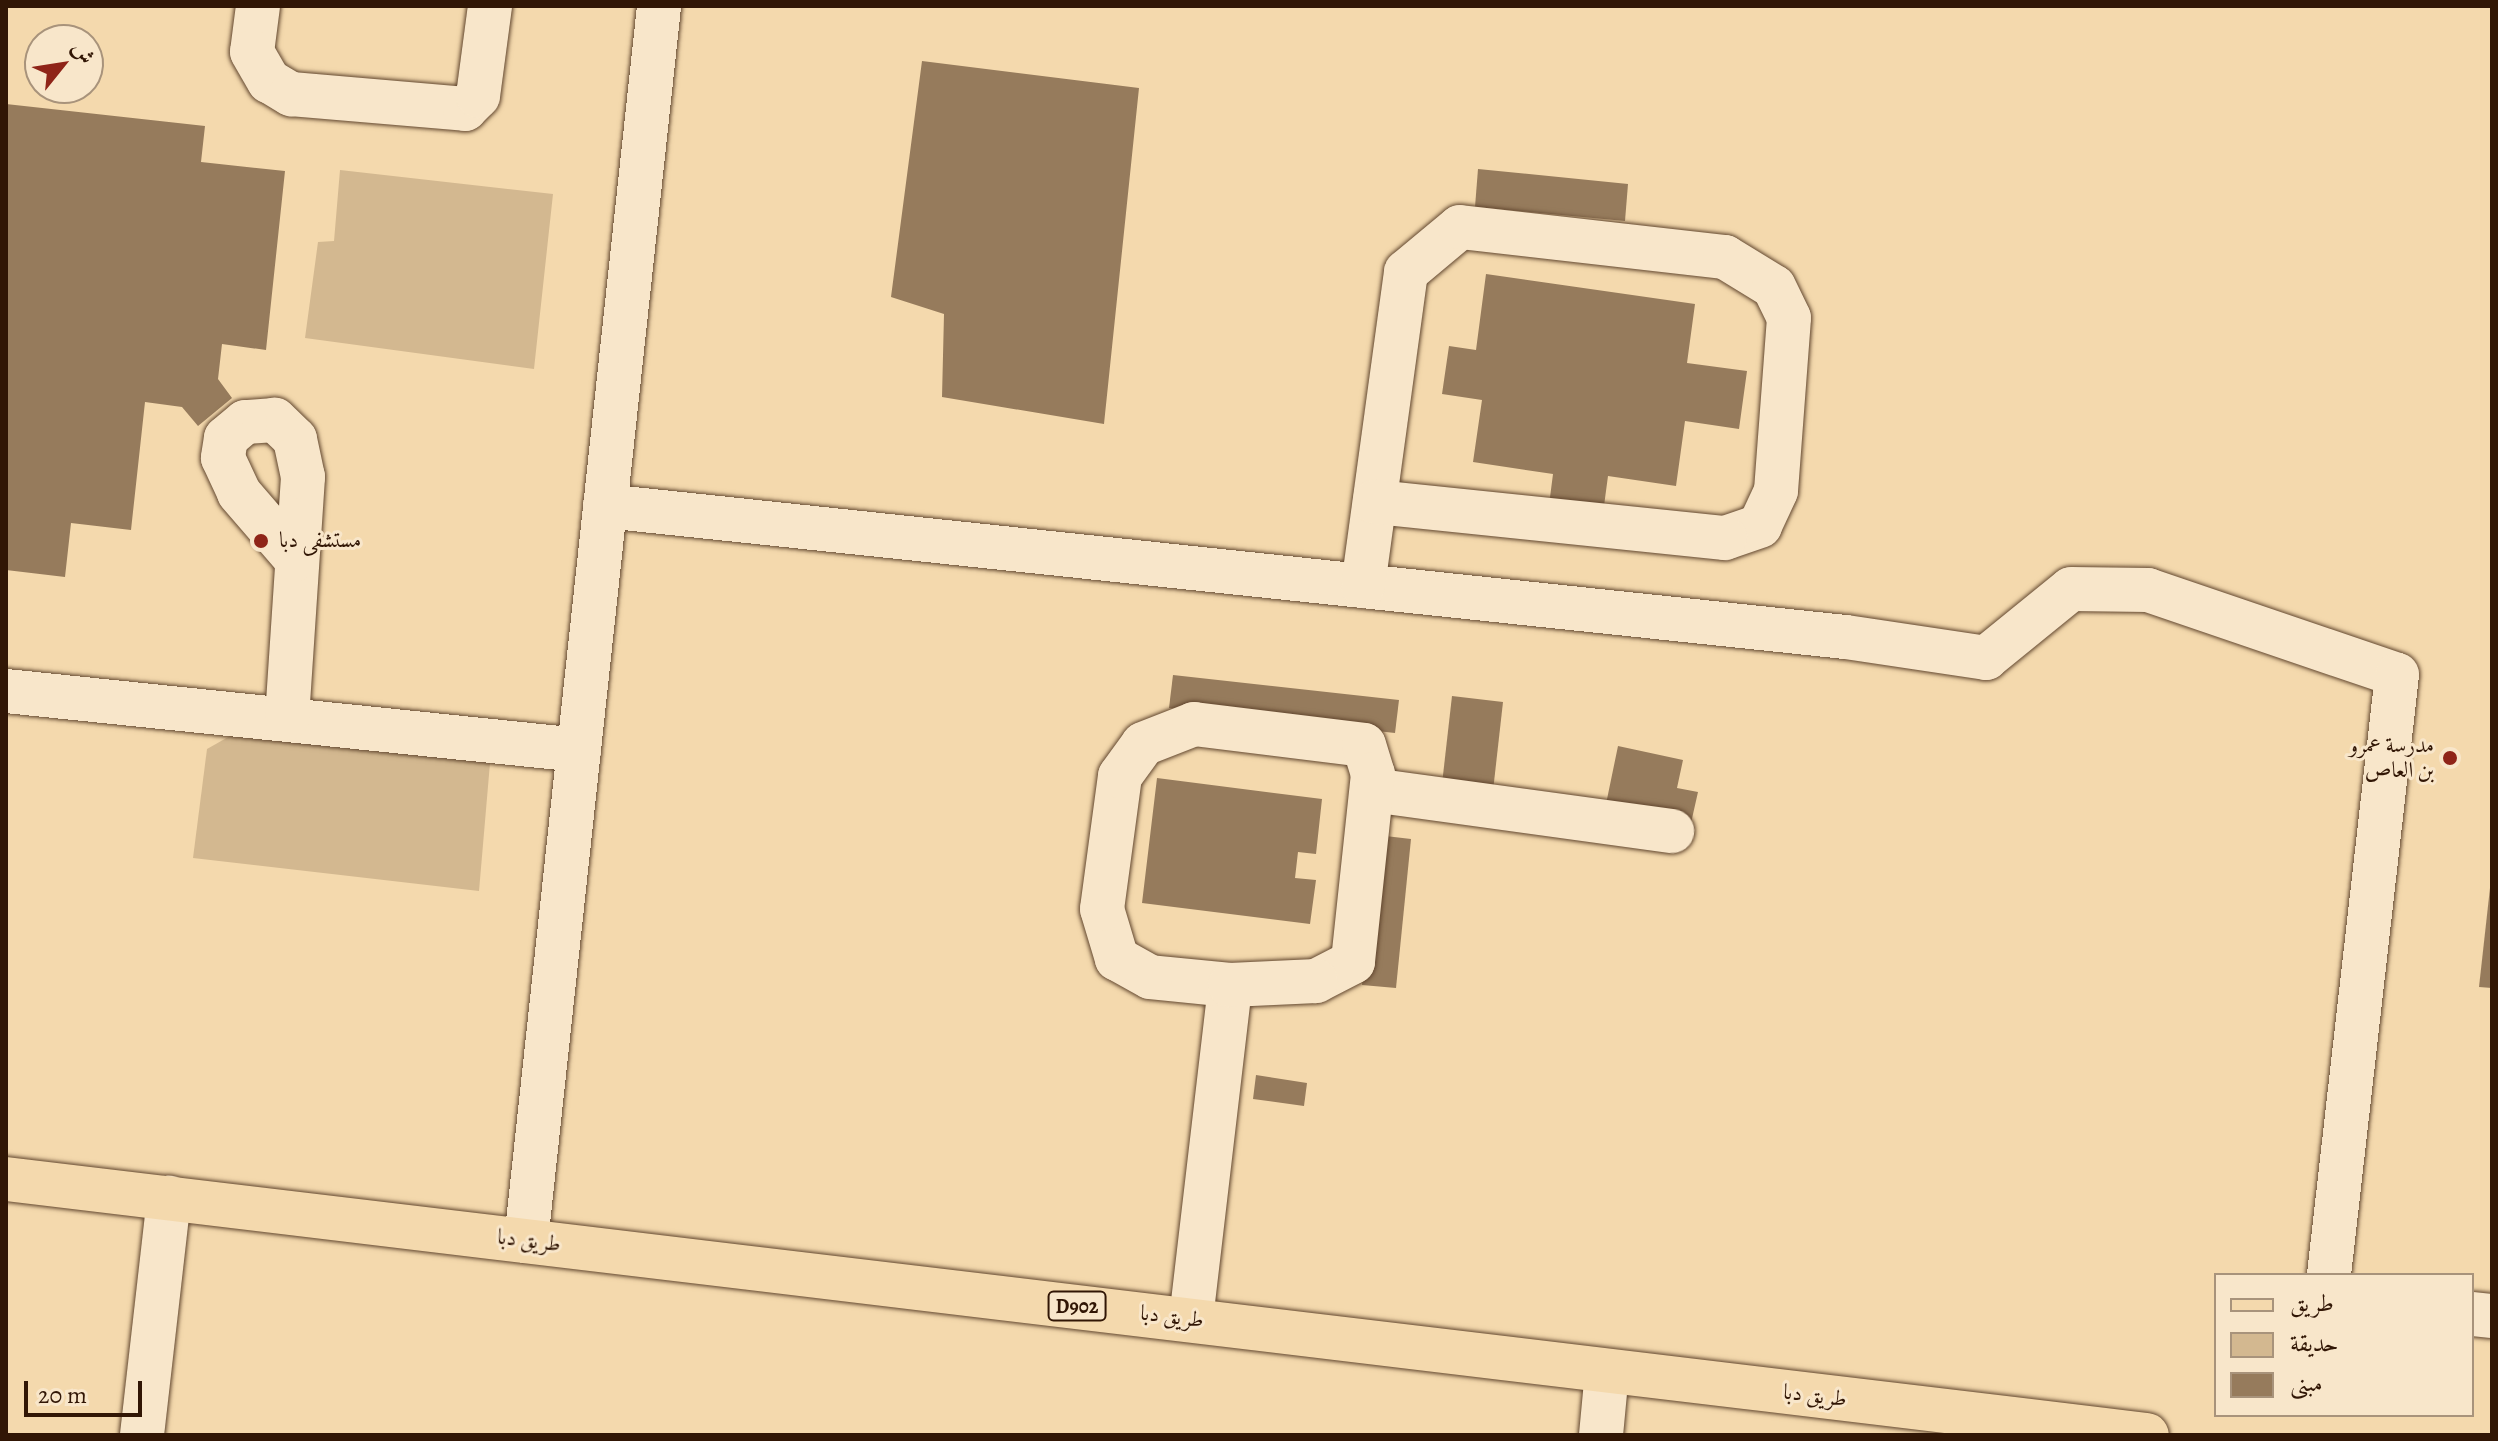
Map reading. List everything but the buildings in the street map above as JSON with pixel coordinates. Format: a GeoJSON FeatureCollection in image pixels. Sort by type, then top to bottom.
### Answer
{"type":"FeatureCollection","features":[{"type":"Feature","properties":{"kind":"main road","name":"طريق دبا"},"geometry":{"type":"LineString","coordinates":[[6,1179],[2147,1435]]}},
{"type":"Feature","properties":{"kind":"street"},"geometry":{"type":"LineString","coordinates":[[258,6],[252,52],[269,81],[291,94],[465,109],[478,96],[490,6]]}},
{"type":"Feature","properties":{"kind":"street"},"geometry":{"type":"LineString","coordinates":[[526,1241],[659,6]]}},
{"type":"Feature","properties":{"kind":"street"},"geometry":{"type":"LineString","coordinates":[[1363,586],[1406,272],[1460,227],[1725,257],[1774,287],[1789,318],[1776,491],[1760,526],[1725,538],[1375,502]]}},
{"type":"Feature","properties":{"kind":"street"},"geometry":{"type":"LineString","coordinates":[[605,506],[1363,586],[1986,658],[2071,589],[2148,590],[2397,675],[2329,1273]]}},
{"type":"Feature","properties":{"kind":"street"},"geometry":{"type":"LineString","coordinates":[[287,718],[296,559]]}},
{"type":"Feature","properties":{"kind":"street"},"geometry":{"type":"LineString","coordinates":[[6,691],[579,750]]}},
{"type":"Feature","properties":{"kind":"street"},"geometry":{"type":"LineString","coordinates":[[1194,724],[1364,745],[1372,790],[1353,962],[1316,981],[1230,985],[1150,977],[1117,959],[1102,909],[1120,776],[1143,744],[1194,724]]}},
{"type":"Feature","properties":{"kind":"street"},"geometry":{"type":"LineString","coordinates":[[1372,790],[1672,831]]}},
{"type":"Feature","properties":{"kind":"street"},"geometry":{"type":"LineString","coordinates":[[1191,1319],[1230,985]]}},
{"type":"Feature","properties":{"kind":"street"},"geometry":{"type":"LineString","coordinates":[[142,1435],[169,1198]]}},
{"type":"Feature","properties":{"kind":"street"},"geometry":{"type":"LineString","coordinates":[[1601,1435],[1607,1372]]}},
{"type":"Feature","properties":{"kind":"green space"},"geometry":{"type":"Polygon","coordinates":[[[340,170],[553,194],[534,369],[305,338],[318,242],[334,241],[340,170]]]}},
{"type":"Feature","properties":{"kind":"green space"},"geometry":{"type":"Polygon","coordinates":[[[230,736],[490,763],[479,891],[193,858],[207,749],[230,736]]]}},
{"type":"Feature","properties":{"kind":"place","name":"مستشفى دبا"},"geometry":{"type":"Point","coordinates":[261,541]}},
{"type":"Feature","properties":{"kind":"place","name":"مدرسة عمرو بن العاص"},"geometry":{"type":"Point","coordinates":[2450,758]}}]}
